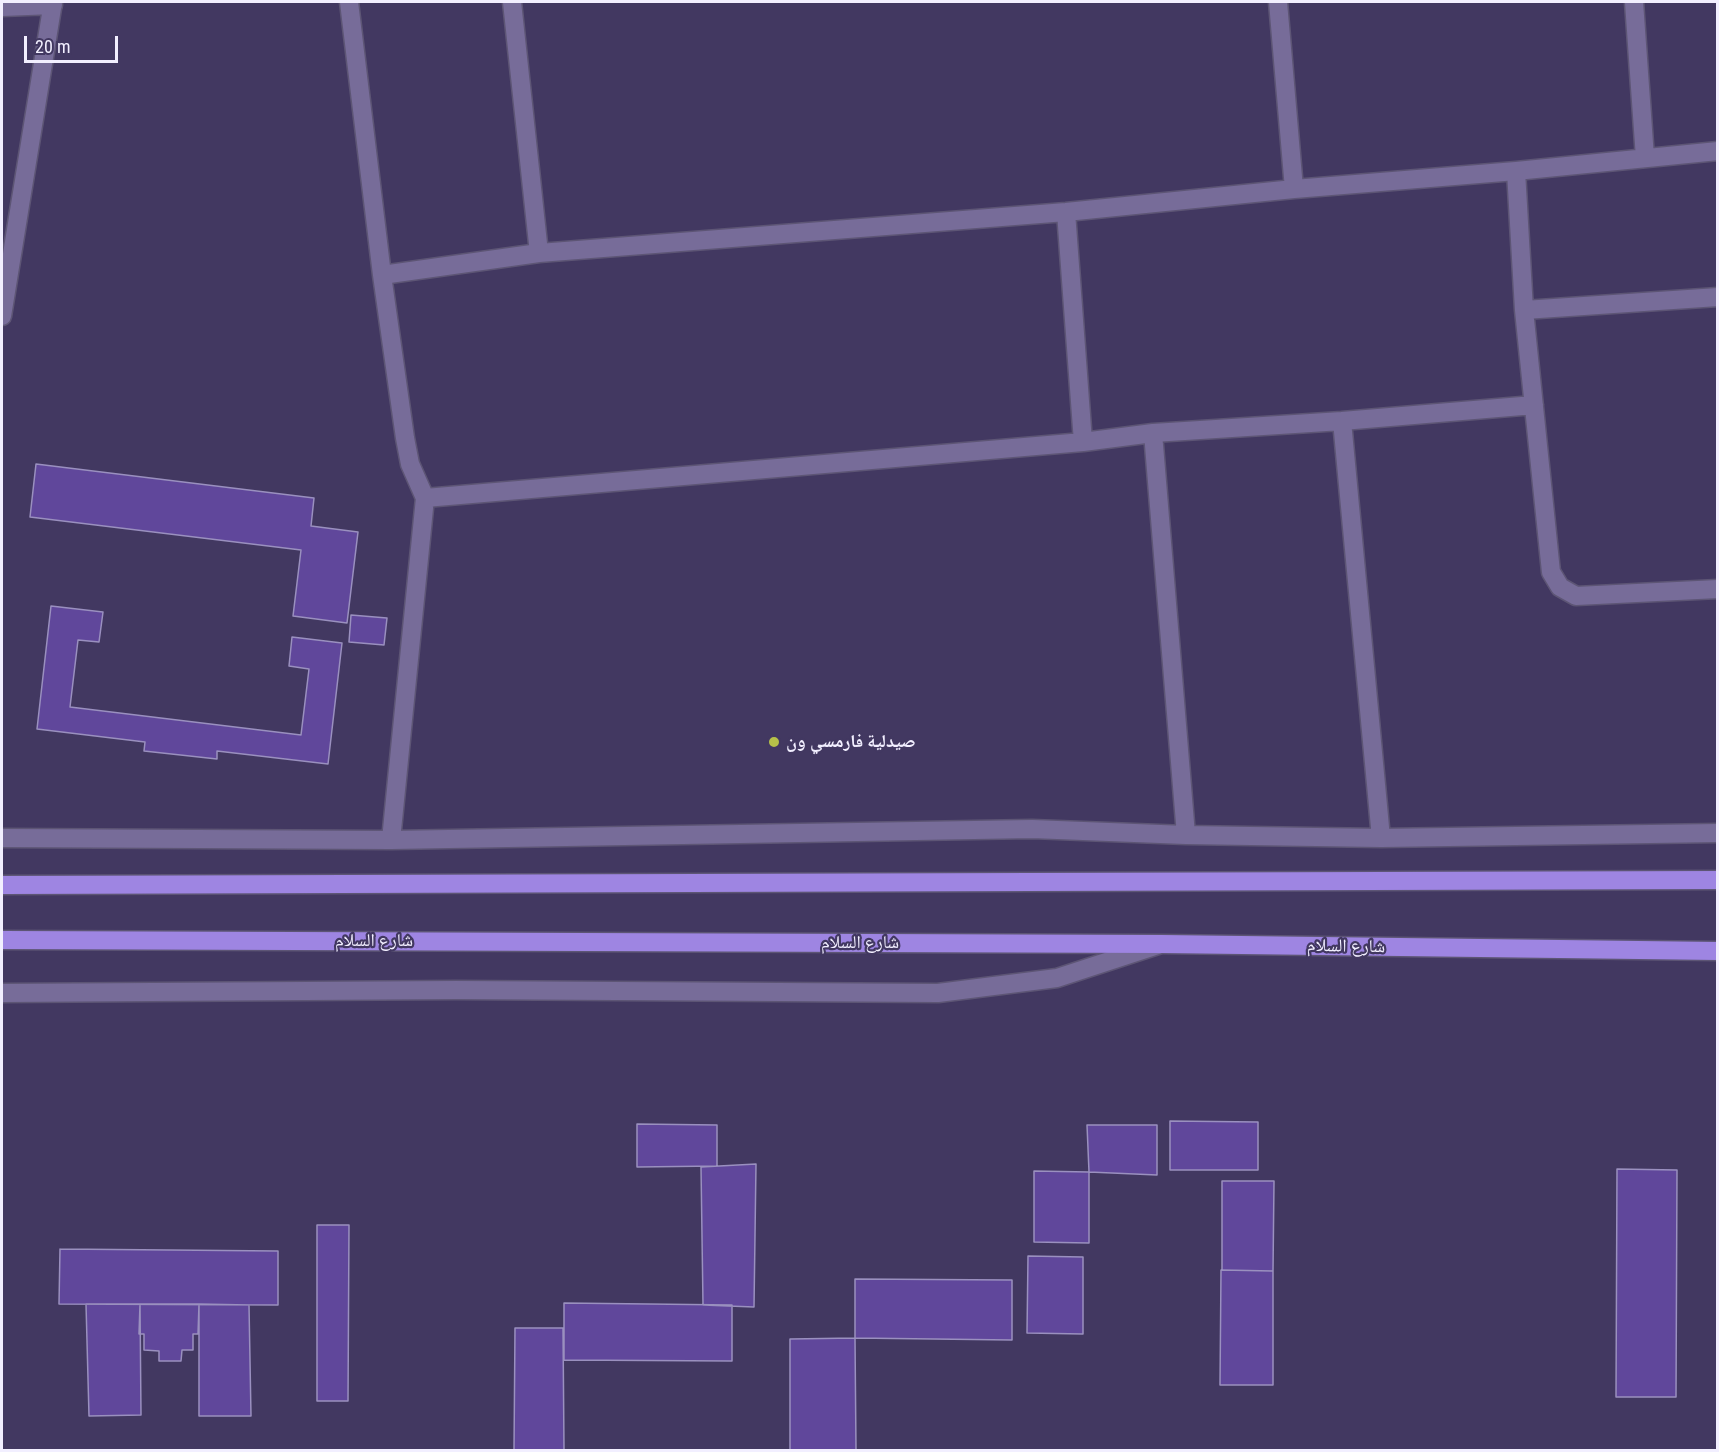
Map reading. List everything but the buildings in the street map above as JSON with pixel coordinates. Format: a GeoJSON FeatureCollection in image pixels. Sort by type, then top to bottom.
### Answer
{"type":"FeatureCollection","features":[{"type":"Feature","properties":{"kind":"highway"},"geometry":{"type":"LineString","coordinates":[[2,885],[1718,880]]}},
{"type":"Feature","properties":{"kind":"highway","name":"شارع السلام"},"geometry":{"type":"LineString","coordinates":[[2,940],[1162,944],[1718,951]]}},
{"type":"Feature","properties":{"kind":"street"},"geometry":{"type":"LineString","coordinates":[[349,2],[382,275],[405,438],[410,464],[425,498],[391,840]]}},
{"type":"Feature","properties":{"kind":"street"},"geometry":{"type":"LineString","coordinates":[[512,2],[539,253]]}},
{"type":"Feature","properties":{"kind":"street"},"geometry":{"type":"LineString","coordinates":[[1278,2],[1293,189]]}},
{"type":"Feature","properties":{"kind":"street"},"geometry":{"type":"LineString","coordinates":[[1634,2],[1646,158]]}},
{"type":"Feature","properties":{"kind":"street"},"geometry":{"type":"LineString","coordinates":[[2,7],[53,3],[2,316]]}},
{"type":"Feature","properties":{"kind":"street"},"geometry":{"type":"LineString","coordinates":[[382,275],[539,253],[1065,212],[1293,189],[1718,152]]}},
{"type":"Feature","properties":{"kind":"street"},"geometry":{"type":"LineString","coordinates":[[1516,171],[1524,310],[1551,572],[1560,587],[1576,596],[1718,589]]}},
{"type":"Feature","properties":{"kind":"street"},"geometry":{"type":"LineString","coordinates":[[1065,212],[1083,442]]}},
{"type":"Feature","properties":{"kind":"street"},"geometry":{"type":"LineString","coordinates":[[1524,310],[1718,297]]}},
{"type":"Feature","properties":{"kind":"street"},"geometry":{"type":"LineString","coordinates":[[425,498],[1083,442],[1153,433],[1342,421],[1534,405]]}},
{"type":"Feature","properties":{"kind":"street"},"geometry":{"type":"LineString","coordinates":[[1342,421],[1382,838]]}},
{"type":"Feature","properties":{"kind":"street"},"geometry":{"type":"LineString","coordinates":[[1153,433],[1186,835]]}},
{"type":"Feature","properties":{"kind":"street"},"geometry":{"type":"LineString","coordinates":[[2,838],[391,840],[1032,829],[1186,835],[1382,838],[1718,833]]}},
{"type":"Feature","properties":{"kind":"street"},"geometry":{"type":"LineString","coordinates":[[2,993],[467,990],[938,993],[1057,978],[1162,944]]}},
{"type":"Feature","properties":{"kind":"place","name":"صيدلية فارمسي ون"},"geometry":{"type":"Point","coordinates":[774,742]}}]}
